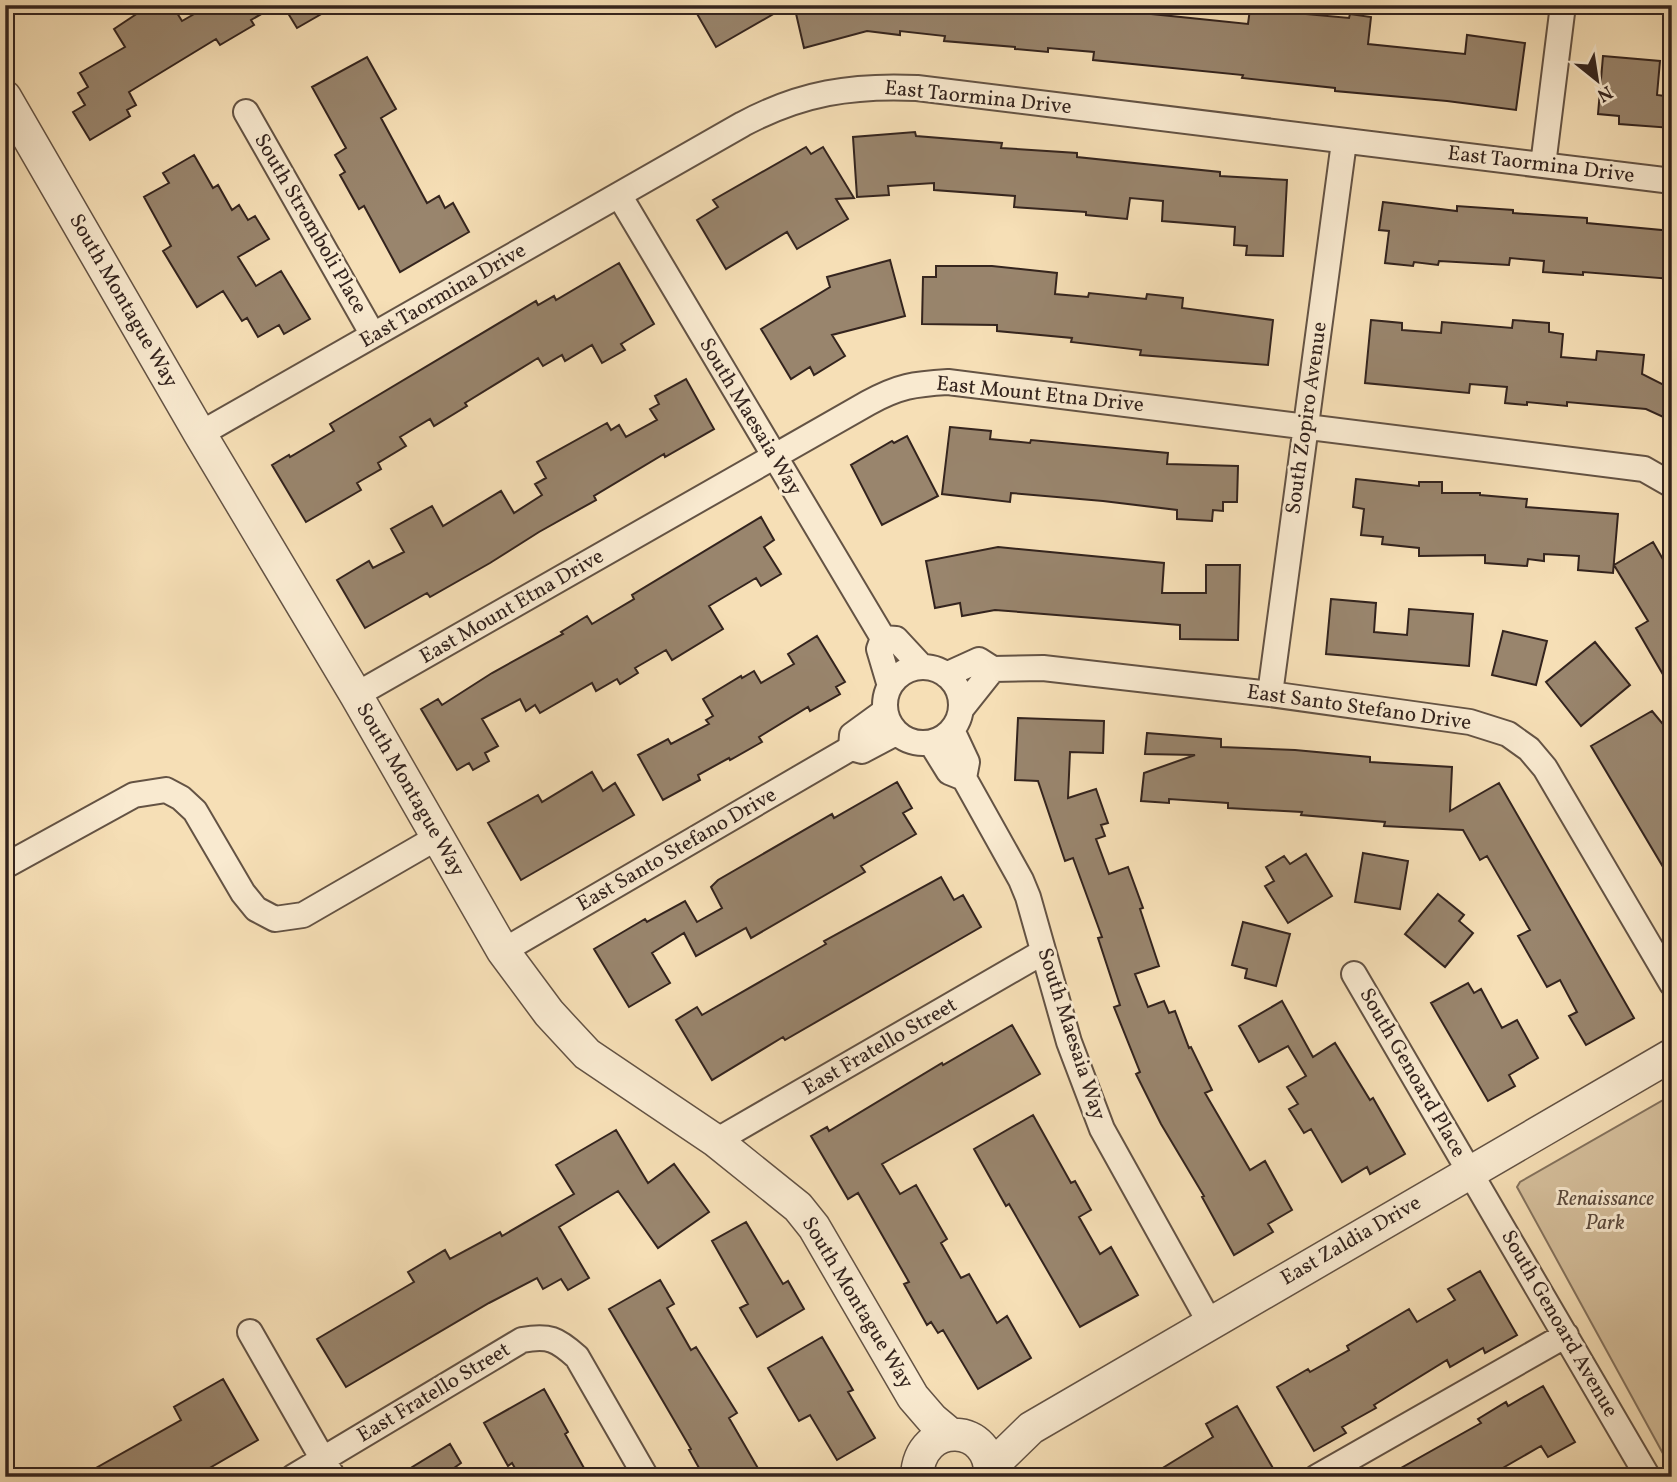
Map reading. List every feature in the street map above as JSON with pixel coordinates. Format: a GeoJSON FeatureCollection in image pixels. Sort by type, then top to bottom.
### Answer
{"type":"FeatureCollection","features":[{"type":"Feature","properties":{"kind":"street"},"geometry":{"type":"LineString","coordinates":[[1543,165],[1563,5]]}},
{"type":"Feature","properties":{"kind":"street","name":"East Taormina Drive"},"geometry":{"type":"LineString","coordinates":[[200,434],[771,110],[797,100],[855,88],[917,88],[1672,181]]}},
{"type":"Feature","properties":{"kind":"street","name":"South Montague Way"},"geometry":{"type":"LineString","coordinates":[[5,97],[503,951],[549,1013],[587,1054],[716,1141],[798,1207],[814,1227],[914,1397],[932,1419],[948,1462]]}},
{"type":"Feature","properties":{"kind":"street","name":"South Stromboli Place"},"geometry":{"type":"LineString","coordinates":[[246,112],[373,335]]}},
{"type":"Feature","properties":{"kind":"street","name":"South Zopiro Avenue"},"geometry":{"type":"LineString","coordinates":[[1270,694],[1344,142]]}},
{"type":"Feature","properties":{"kind":"street","name":"South Maesaia Way"},"geometry":{"type":"LineString","coordinates":[[619,195],[883,638]]}},
{"type":"Feature","properties":{"kind":"street","name":"East Mount Etna Drive"},"geometry":{"type":"LineString","coordinates":[[356,695],[895,388],[919,383],[948,382],[1644,469],[1672,485]]}},
{"type":"Feature","properties":{"kind":"street","name":"South Maesaia Way"},"geometry":{"type":"LineString","coordinates":[[883,638],[896,639],[922,667]]}},
{"type":"Feature","properties":{"kind":"street","name":"South Maesaia Way"},"geometry":{"type":"LineString","coordinates":[[883,638],[879,649],[890,686]]}},
{"type":"Feature","properties":{"kind":"street","name":"East Santo Stefano Drive"},"geometry":{"type":"LineString","coordinates":[[946,674],[979,660],[993,669],[1043,668],[1270,694],[1470,722],[1508,734],[1529,749],[1545,768],[1672,984]]}},
{"type":"Feature","properties":{"kind":"street"},"geometry":{"type":"LineString","coordinates":[[948,727],[960,695],[946,674],[922,667],[909,670],[890,686],[885,711],[889,723],[896,733],[919,743],[948,727],[993,669]]}},
{"type":"Feature","properties":{"kind":"street","name":"East Santo Stefano Drive"},"geometry":{"type":"LineString","coordinates":[[851,748],[852,735],[885,711]]}},
{"type":"Feature","properties":{"kind":"street","name":"South Maesaia Way"},"geometry":{"type":"LineString","coordinates":[[948,727],[949,772],[964,778],[1021,880],[1069,1042],[1102,1129],[1210,1322]]}},
{"type":"Feature","properties":{"kind":"street","name":"East Santo Stefano Drive"},"geometry":{"type":"LineString","coordinates":[[503,951],[851,748],[862,751],[896,733]]}},
{"type":"Feature","properties":{"kind":"street"},"geometry":{"type":"LineString","coordinates":[[5,866],[134,795],[166,790],[181,798],[195,811],[243,893],[256,909],[275,919],[303,915],[438,838]]}},
{"type":"Feature","properties":{"kind":"street","name":"East Fratello Street"},"geometry":{"type":"LineString","coordinates":[[716,1141],[1042,952]]}},
{"type":"Feature","properties":{"kind":"street","name":"South Genoard Place"},"geometry":{"type":"LineString","coordinates":[[1354,974],[1470,1172]]}},
{"type":"Feature","properties":{"kind":"street","name":"East Zaldia Drive"},"geometry":{"type":"LineString","coordinates":[[948,1462],[1031,1428],[1672,1055]]}},
{"type":"Feature","properties":{"kind":"street","name":"South Genoard Avenue"},"geometry":{"type":"LineString","coordinates":[[1470,1172],[1648,1477]]}},
{"type":"Feature","properties":{"kind":"street"},"geometry":{"type":"LineString","coordinates":[[250,1332],[328,1468]]}},
{"type":"Feature","properties":{"kind":"street"},"geometry":{"type":"LineString","coordinates":[[1317,1477],[1566,1335]]}},
{"type":"Feature","properties":{"kind":"street","name":"East Fratello Street"},"geometry":{"type":"LineString","coordinates":[[293,1477],[328,1468],[522,1340],[542,1336],[561,1342],[577,1357],[646,1477]]}},
{"type":"Feature","properties":{"kind":"green space","name":"Renaissance Park"},"geometry":{"type":"Polygon","coordinates":[[[1672,1095],[1672,1470],[1517,1187],[1520,1182],[1672,1095]]]}},
{"type":"Feature","properties":{"kind":"building"},"geometry":{"type":"Polygon","coordinates":[[[150,5],[172,5],[182,21],[210,5],[277,5],[251,20],[254,25],[220,45],[216,39],[129,92],[136,105],[127,110],[130,116],[90,140],[73,112],[85,105],[78,93],[88,87],[80,73],[125,47],[114,29],[150,5]]]}},
{"type":"Feature","properties":{"kind":"building"},"geometry":{"type":"Polygon","coordinates":[[[283,5],[337,5],[297,28],[283,5]]]}},
{"type":"Feature","properties":{"kind":"building"},"geometry":{"type":"Polygon","coordinates":[[[692,5],[789,5],[716,47],[692,5]]]}},
{"type":"Feature","properties":{"kind":"building"},"geometry":{"type":"Polygon","coordinates":[[[794,5],[1091,5],[1129,10],[1129,5],[1153,5],[1152,14],[1248,24],[1250,9],[1349,18],[1350,14],[1371,17],[1368,44],[1465,54],[1467,35],[1525,43],[1516,110],[1335,91],[1335,88],[1242,78],[1243,75],[1093,60],[1094,52],[1048,48],[1048,52],[944,41],[945,36],[900,31],[900,35],[867,31],[804,48],[794,5]]]}},
{"type":"Feature","properties":{"kind":"building"},"geometry":{"type":"Polygon","coordinates":[[[1603,56],[1660,61],[1657,95],[1672,97],[1672,128],[1619,124],[1619,116],[1598,114],[1603,56]]]}},
{"type":"Feature","properties":{"kind":"building"},"geometry":{"type":"Polygon","coordinates":[[[367,57],[396,109],[381,118],[427,203],[439,196],[445,208],[453,203],[469,232],[400,272],[364,206],[359,209],[340,175],[345,172],[335,155],[346,148],[312,87],[367,57]]]}},
{"type":"Feature","properties":{"kind":"building"},"geometry":{"type":"Polygon","coordinates":[[[915,132],[916,136],[1002,143],[1001,148],[1077,153],[1077,157],[1220,172],[1220,176],[1287,180],[1283,256],[1246,255],[1247,246],[1234,245],[1235,227],[1162,221],[1163,201],[1130,198],[1127,219],[1086,215],[1086,212],[1014,207],[1015,196],[934,190],[934,183],[888,186],[889,195],[857,197],[853,137],[915,132]]]}},
{"type":"Feature","properties":{"kind":"building"},"geometry":{"type":"Polygon","coordinates":[[[806,147],[811,154],[823,147],[854,198],[836,199],[848,219],[797,249],[787,232],[726,269],[697,220],[718,207],[713,200],[806,147]]]}},
{"type":"Feature","properties":{"kind":"building"},"geometry":{"type":"Polygon","coordinates":[[[194,155],[213,188],[218,185],[232,210],[239,205],[248,220],[255,216],[269,239],[238,257],[256,286],[281,271],[310,319],[284,334],[279,325],[258,337],[247,318],[242,321],[223,291],[197,307],[163,251],[171,246],[144,197],[169,183],[163,173],[194,155]]]}},
{"type":"Feature","properties":{"kind":"building"},"geometry":{"type":"Polygon","coordinates":[[[1383,202],[1457,211],[1457,206],[1513,210],[1513,213],[1587,218],[1587,223],[1672,231],[1672,279],[1583,272],[1583,275],[1543,272],[1544,261],[1510,258],[1509,265],[1439,261],[1438,265],[1414,262],[1413,266],[1385,263],[1389,231],[1379,230],[1383,202]]]}},
{"type":"Feature","properties":{"kind":"building"},"geometry":{"type":"Polygon","coordinates":[[[890,260],[905,316],[832,335],[845,356],[814,375],[810,367],[791,379],[761,329],[830,287],[827,277],[890,260]]]}},
{"type":"Feature","properties":{"kind":"building"},"geometry":{"type":"Polygon","coordinates":[[[619,263],[654,324],[621,344],[625,350],[602,363],[592,345],[565,361],[562,355],[543,366],[538,358],[465,403],[467,406],[434,426],[430,419],[400,437],[406,446],[378,463],[381,469],[357,483],[361,490],[306,522],[272,465],[334,431],[330,424],[536,301],[538,305],[554,296],[556,300],[619,263]]]}},
{"type":"Feature","properties":{"kind":"building"},"geometry":{"type":"Polygon","coordinates":[[[936,266],[992,266],[1057,273],[1055,294],[1088,297],[1089,293],[1146,299],[1147,294],[1183,298],[1182,308],[1273,320],[1268,365],[1140,355],[1141,350],[1071,342],[1072,338],[997,331],[997,325],[922,324],[923,277],[936,277],[936,266]]]}},
{"type":"Feature","properties":{"kind":"building"},"geometry":{"type":"Polygon","coordinates":[[[1371,320],[1402,323],[1402,330],[1441,333],[1442,322],[1512,328],[1513,320],[1549,323],[1549,332],[1563,334],[1561,357],[1596,360],[1597,351],[1644,355],[1642,374],[1672,389],[1672,421],[1646,409],[1567,402],[1567,406],[1505,403],[1507,387],[1470,384],[1469,393],[1365,383],[1371,320]]]}},
{"type":"Feature","properties":{"kind":"building"},"geometry":{"type":"Polygon","coordinates":[[[686,379],[714,429],[665,457],[664,454],[594,496],[596,500],[490,563],[430,597],[427,593],[365,628],[337,580],[369,561],[373,568],[404,552],[391,529],[432,506],[443,526],[501,491],[514,513],[542,495],[535,484],[546,478],[537,462],[607,423],[611,430],[619,425],[626,437],[657,420],[650,409],[659,404],[655,396],[686,379]]]}},
{"type":"Feature","properties":{"kind":"building"},"geometry":{"type":"Polygon","coordinates":[[[950,427],[991,431],[990,439],[1030,443],[1031,440],[1168,453],[1167,464],[1238,466],[1237,502],[1223,502],[1223,511],[1213,510],[1212,521],[1177,519],[1177,510],[1103,501],[1011,493],[1010,502],[942,494],[950,427]]]}},
{"type":"Feature","properties":{"kind":"building"},"geometry":{"type":"Polygon","coordinates":[[[907,436],[938,496],[882,525],[851,465],[892,441],[894,443],[907,436]]]}},
{"type":"Feature","properties":{"kind":"building"},"geometry":{"type":"Polygon","coordinates":[[[1356,479],[1419,486],[1419,482],[1442,482],[1442,493],[1480,493],[1527,499],[1526,507],[1618,514],[1613,573],[1578,570],[1579,556],[1544,554],[1544,561],[1528,559],[1527,566],[1485,563],[1485,555],[1419,556],[1419,548],[1382,544],[1383,537],[1361,535],[1364,509],[1353,507],[1356,479]]]}},
{"type":"Feature","properties":{"kind":"building"},"geometry":{"type":"Polygon","coordinates":[[[761,517],[774,540],[764,547],[781,574],[761,586],[756,578],[709,606],[723,629],[672,660],[666,650],[635,668],[638,673],[620,684],[617,679],[596,691],[592,683],[540,713],[535,705],[526,711],[520,699],[482,719],[498,746],[485,753],[489,761],[473,770],[469,763],[457,770],[421,709],[438,699],[442,705],[492,673],[563,634],[561,632],[587,616],[592,624],[634,599],[632,595],[761,517]]]}},
{"type":"Feature","properties":{"kind":"building"},"geometry":{"type":"Polygon","coordinates":[[[1653,542],[1672,575],[1672,690],[1636,628],[1648,621],[1614,565],[1653,542]]]}},
{"type":"Feature","properties":{"kind":"building"},"geometry":{"type":"Polygon","coordinates":[[[998,547],[1164,563],[1162,593],[1206,593],[1206,565],[1240,565],[1238,640],[1180,639],[1180,625],[995,610],[962,616],[960,603],[935,608],[926,561],[998,547]]]}},
{"type":"Feature","properties":{"kind":"building"},"geometry":{"type":"Polygon","coordinates":[[[1331,599],[1376,603],[1374,632],[1407,635],[1409,609],[1473,614],[1469,666],[1326,654],[1331,599]]]}},
{"type":"Feature","properties":{"kind":"building"},"geometry":{"type":"Polygon","coordinates":[[[1503,631],[1547,641],[1536,685],[1492,675],[1503,631]]]}},
{"type":"Feature","properties":{"kind":"building"},"geometry":{"type":"Polygon","coordinates":[[[817,636],[845,682],[836,687],[840,694],[810,711],[808,707],[759,737],[762,742],[698,775],[700,780],[663,800],[638,755],[668,739],[671,744],[709,724],[706,720],[713,716],[703,699],[754,671],[761,683],[794,664],[788,654],[817,636]]]}},
{"type":"Feature","properties":{"kind":"building"},"geometry":{"type":"Polygon","coordinates":[[[1595,642],[1630,685],[1581,726],[1546,682],[1595,642]]]}},
{"type":"Feature","properties":{"kind":"building"},"geometry":{"type":"Polygon","coordinates":[[[1652,711],[1672,735],[1672,882],[1591,746],[1652,711]]]}},
{"type":"Feature","properties":{"kind":"building"},"geometry":{"type":"Polygon","coordinates":[[[1018,718],[1104,721],[1103,753],[1070,752],[1068,798],[1096,789],[1108,823],[1101,825],[1105,836],[1096,839],[1109,874],[1128,867],[1159,966],[1135,974],[1148,1007],[1164,1001],[1169,1013],[1175,1011],[1189,1048],[1191,1047],[1212,1090],[1205,1093],[1250,1170],[1265,1161],[1292,1210],[1268,1224],[1273,1232],[1234,1255],[1136,1074],[1140,1072],[1114,1007],[1120,1005],[1098,938],[1102,937],[1073,858],[1065,861],[1038,781],[1015,780],[1018,718]]]}},
{"type":"Feature","properties":{"kind":"building"},"geometry":{"type":"Polygon","coordinates":[[[1147,733],[1221,739],[1221,747],[1295,750],[1370,757],[1370,762],[1452,767],[1450,811],[1499,783],[1634,1018],[1586,1045],[1569,1016],[1577,1012],[1560,980],[1547,987],[1518,936],[1530,930],[1487,856],[1480,860],[1463,830],[1384,826],[1385,822],[1301,815],[1302,812],[1228,808],[1228,803],[1169,799],[1169,803],[1141,801],[1144,773],[1195,755],[1145,754],[1147,733]]]}},
{"type":"Feature","properties":{"kind":"building"},"geometry":{"type":"Polygon","coordinates":[[[592,772],[603,791],[615,783],[634,815],[521,880],[488,823],[538,795],[542,802],[592,772]]]}},
{"type":"Feature","properties":{"kind":"building"},"geometry":{"type":"Polygon","coordinates":[[[897,782],[912,808],[903,813],[916,834],[861,866],[865,872],[751,938],[746,928],[696,956],[684,933],[652,953],[670,983],[629,1007],[594,949],[645,919],[647,922],[685,901],[697,922],[722,908],[711,887],[718,880],[832,814],[834,818],[897,782]]]}},
{"type":"Feature","properties":{"kind":"building"},"geometry":{"type":"Polygon","coordinates":[[[1363,853],[1408,861],[1400,909],[1355,902],[1363,853]]]}},
{"type":"Feature","properties":{"kind":"building"},"geometry":{"type":"Polygon","coordinates":[[[1306,854],[1332,896],[1288,923],[1265,886],[1274,881],[1266,867],[1284,856],[1290,864],[1306,854]]]}},
{"type":"Feature","properties":{"kind":"building"},"geometry":{"type":"Polygon","coordinates":[[[941,877],[954,900],[963,895],[981,927],[785,1040],[783,1037],[712,1080],[676,1020],[697,1007],[702,1015],[826,944],[824,941],[941,877]]]}},
{"type":"Feature","properties":{"kind":"building"},"geometry":{"type":"Polygon","coordinates":[[[1438,894],[1464,915],[1459,921],[1473,933],[1445,967],[1405,934],[1438,894]]]}},
{"type":"Feature","properties":{"kind":"building"},"geometry":{"type":"Polygon","coordinates":[[[1243,922],[1290,934],[1276,986],[1245,978],[1247,969],[1232,965],[1243,922]]]}},
{"type":"Feature","properties":{"kind":"building"},"geometry":{"type":"Polygon","coordinates":[[[1468,983],[1474,993],[1481,989],[1502,1028],[1517,1020],[1538,1058],[1509,1075],[1515,1086],[1488,1101],[1431,1003],[1468,983]]]}},
{"type":"Feature","properties":{"kind":"building"},"geometry":{"type":"Polygon","coordinates":[[[1282,1001],[1313,1057],[1335,1043],[1370,1100],[1373,1098],[1405,1154],[1370,1174],[1367,1167],[1342,1182],[1311,1129],[1304,1133],[1289,1109],[1298,1104],[1287,1087],[1306,1076],[1288,1046],[1259,1062],[1239,1026],[1282,1001]]]}},
{"type":"Feature","properties":{"kind":"building"},"geometry":{"type":"Polygon","coordinates":[[[1012,1025],[1040,1074],[882,1164],[900,1194],[916,1185],[947,1239],[941,1243],[961,1278],[969,1274],[997,1323],[1007,1316],[1031,1358],[978,1389],[943,1330],[938,1333],[931,1322],[927,1325],[904,1284],[909,1282],[858,1193],[848,1199],[811,1136],[827,1127],[829,1131],[942,1063],[943,1065],[1012,1025]]]}},
{"type":"Feature","properties":{"kind":"building"},"geometry":{"type":"Polygon","coordinates":[[[1033,1115],[1071,1183],[1075,1181],[1091,1210],[1079,1217],[1100,1254],[1111,1247],[1138,1295],[1080,1327],[974,1149],[1033,1115]]]}},
{"type":"Feature","properties":{"kind":"building"},"geometry":{"type":"Polygon","coordinates":[[[616,1130],[648,1183],[674,1164],[709,1212],[658,1248],[618,1191],[559,1227],[589,1278],[568,1290],[561,1279],[543,1289],[537,1278],[346,1387],[317,1339],[414,1282],[408,1272],[445,1250],[450,1259],[500,1232],[502,1236],[574,1194],[556,1165],[616,1130]]]}},
{"type":"Feature","properties":{"kind":"building"},"geometry":{"type":"Polygon","coordinates":[[[746,1222],[783,1284],[788,1281],[804,1309],[757,1337],[740,1308],[748,1304],[712,1241],[746,1222]]]}},
{"type":"Feature","properties":{"kind":"building"},"geometry":{"type":"Polygon","coordinates":[[[1480,1271],[1517,1335],[1485,1353],[1483,1348],[1450,1367],[1447,1360],[1374,1405],[1376,1408],[1342,1427],[1346,1433],[1314,1451],[1277,1387],[1349,1350],[1347,1346],[1409,1309],[1417,1322],[1455,1300],[1448,1289],[1480,1271]]]}},
{"type":"Feature","properties":{"kind":"building"},"geometry":{"type":"Polygon","coordinates":[[[660,1280],[674,1304],[667,1308],[691,1350],[696,1347],[737,1413],[729,1418],[763,1477],[704,1477],[689,1450],[691,1449],[609,1309],[660,1280]]]}},
{"type":"Feature","properties":{"kind":"building"},"geometry":{"type":"Polygon","coordinates":[[[822,1337],[853,1390],[848,1392],[875,1438],[837,1460],[810,1415],[799,1421],[768,1368],[822,1337]]]}},
{"type":"Feature","properties":{"kind":"building"},"geometry":{"type":"Polygon","coordinates":[[[223,1379],[258,1440],[194,1477],[80,1477],[181,1420],[174,1407],[223,1379]]]}},
{"type":"Feature","properties":{"kind":"building"},"geometry":{"type":"Polygon","coordinates":[[[1543,1386],[1575,1442],[1548,1457],[1541,1446],[1501,1469],[1506,1477],[1385,1477],[1481,1423],[1478,1419],[1506,1402],[1508,1406],[1543,1386]]]}},
{"type":"Feature","properties":{"kind":"building"},"geometry":{"type":"Polygon","coordinates":[[[544,1389],[589,1477],[520,1477],[512,1463],[508,1466],[484,1423],[544,1389]]]}},
{"type":"Feature","properties":{"kind":"building"},"geometry":{"type":"Polygon","coordinates":[[[1237,1406],[1274,1470],[1263,1477],[1148,1477],[1213,1437],[1206,1424],[1237,1406]]]}},
{"type":"Feature","properties":{"kind":"building"},"geometry":{"type":"Polygon","coordinates":[[[450,1444],[461,1463],[454,1468],[459,1477],[396,1477],[450,1444]]]}}]}
